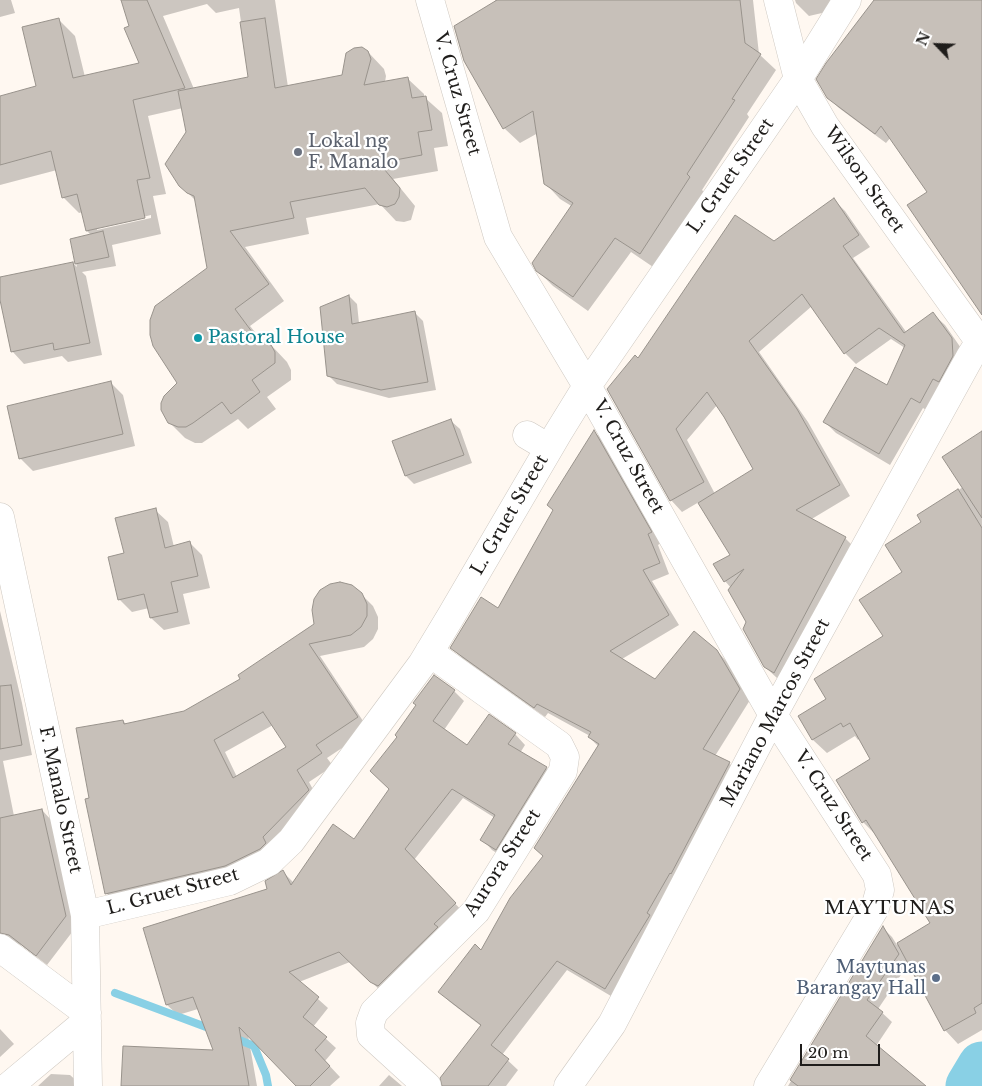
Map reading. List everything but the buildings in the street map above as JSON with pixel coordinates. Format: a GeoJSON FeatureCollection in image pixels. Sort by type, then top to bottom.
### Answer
{"type":"FeatureCollection","features":[{"type":"Feature","properties":{"kind":"street","name":"V. Cruz Street"},"geometry":{"type":"LineString","coordinates":[[430,0],[498,237],[587,386],[773,715],[877,875],[880,890],[874,908],[768,1086]]}},
{"type":"Feature","properties":{"kind":"street","name":"Wilson Street"},"geometry":{"type":"LineString","coordinates":[[778,0],[798,79],[825,126],[981,341]]}},
{"type":"Feature","properties":{"kind":"street","name":"L. Gruet Street"},"geometry":{"type":"LineString","coordinates":[[85,915],[230,881],[269,862],[291,841],[429,652],[538,441],[587,386],[798,79],[848,0]]}},
{"type":"Feature","properties":{"kind":"street","name":"Mariano Marcos Street"},"geometry":{"type":"LineString","coordinates":[[568,1086],[612,1024],[773,715],[981,341]]}},
{"type":"Feature","properties":{"kind":"street","name":"F. Manalo Street"},"geometry":{"type":"LineString","coordinates":[[1,526],[85,915],[88,1086]]}},
{"type":"Feature","properties":{"kind":"street","name":"Aurora Street"},"geometry":{"type":"LineString","coordinates":[[427,1086],[371,1035],[370,1024],[374,1012],[476,911],[563,771],[565,757],[559,745],[429,652]]}},
{"type":"Feature","properties":{"kind":"street"},"geometry":{"type":"LineString","coordinates":[[0,948],[87,1017],[9,1086]]}},
{"type":"Feature","properties":{"kind":"waterway"},"geometry":{"type":"LineString","coordinates":[[115,993],[214,1030]]}},
{"type":"Feature","properties":{"kind":"waterway"},"geometry":{"type":"LineString","coordinates":[[232,1037],[254,1046],[266,1075],[268,1086]]}},
{"type":"Feature","properties":{"kind":"waterway"},"geometry":{"type":"LineString","coordinates":[[970,1086],[982,1066]]}},
{"type":"Feature","properties":{"kind":"place","name":"Lokal ng F. Manalo"},"geometry":{"type":"Point","coordinates":[298,152]}},
{"type":"Feature","properties":{"kind":"place","name":"Pastoral House"},"geometry":{"type":"Point","coordinates":[198,338]}},
{"type":"Feature","properties":{"kind":"place","name":"Maytunas Barangay Hall"},"geometry":{"type":"Point","coordinates":[936,978]}},
{"type":"Feature","properties":{"kind":"district","name":"MAYTUNAS"},"geometry":{"type":"Point","coordinates":[890,909]}}]}
